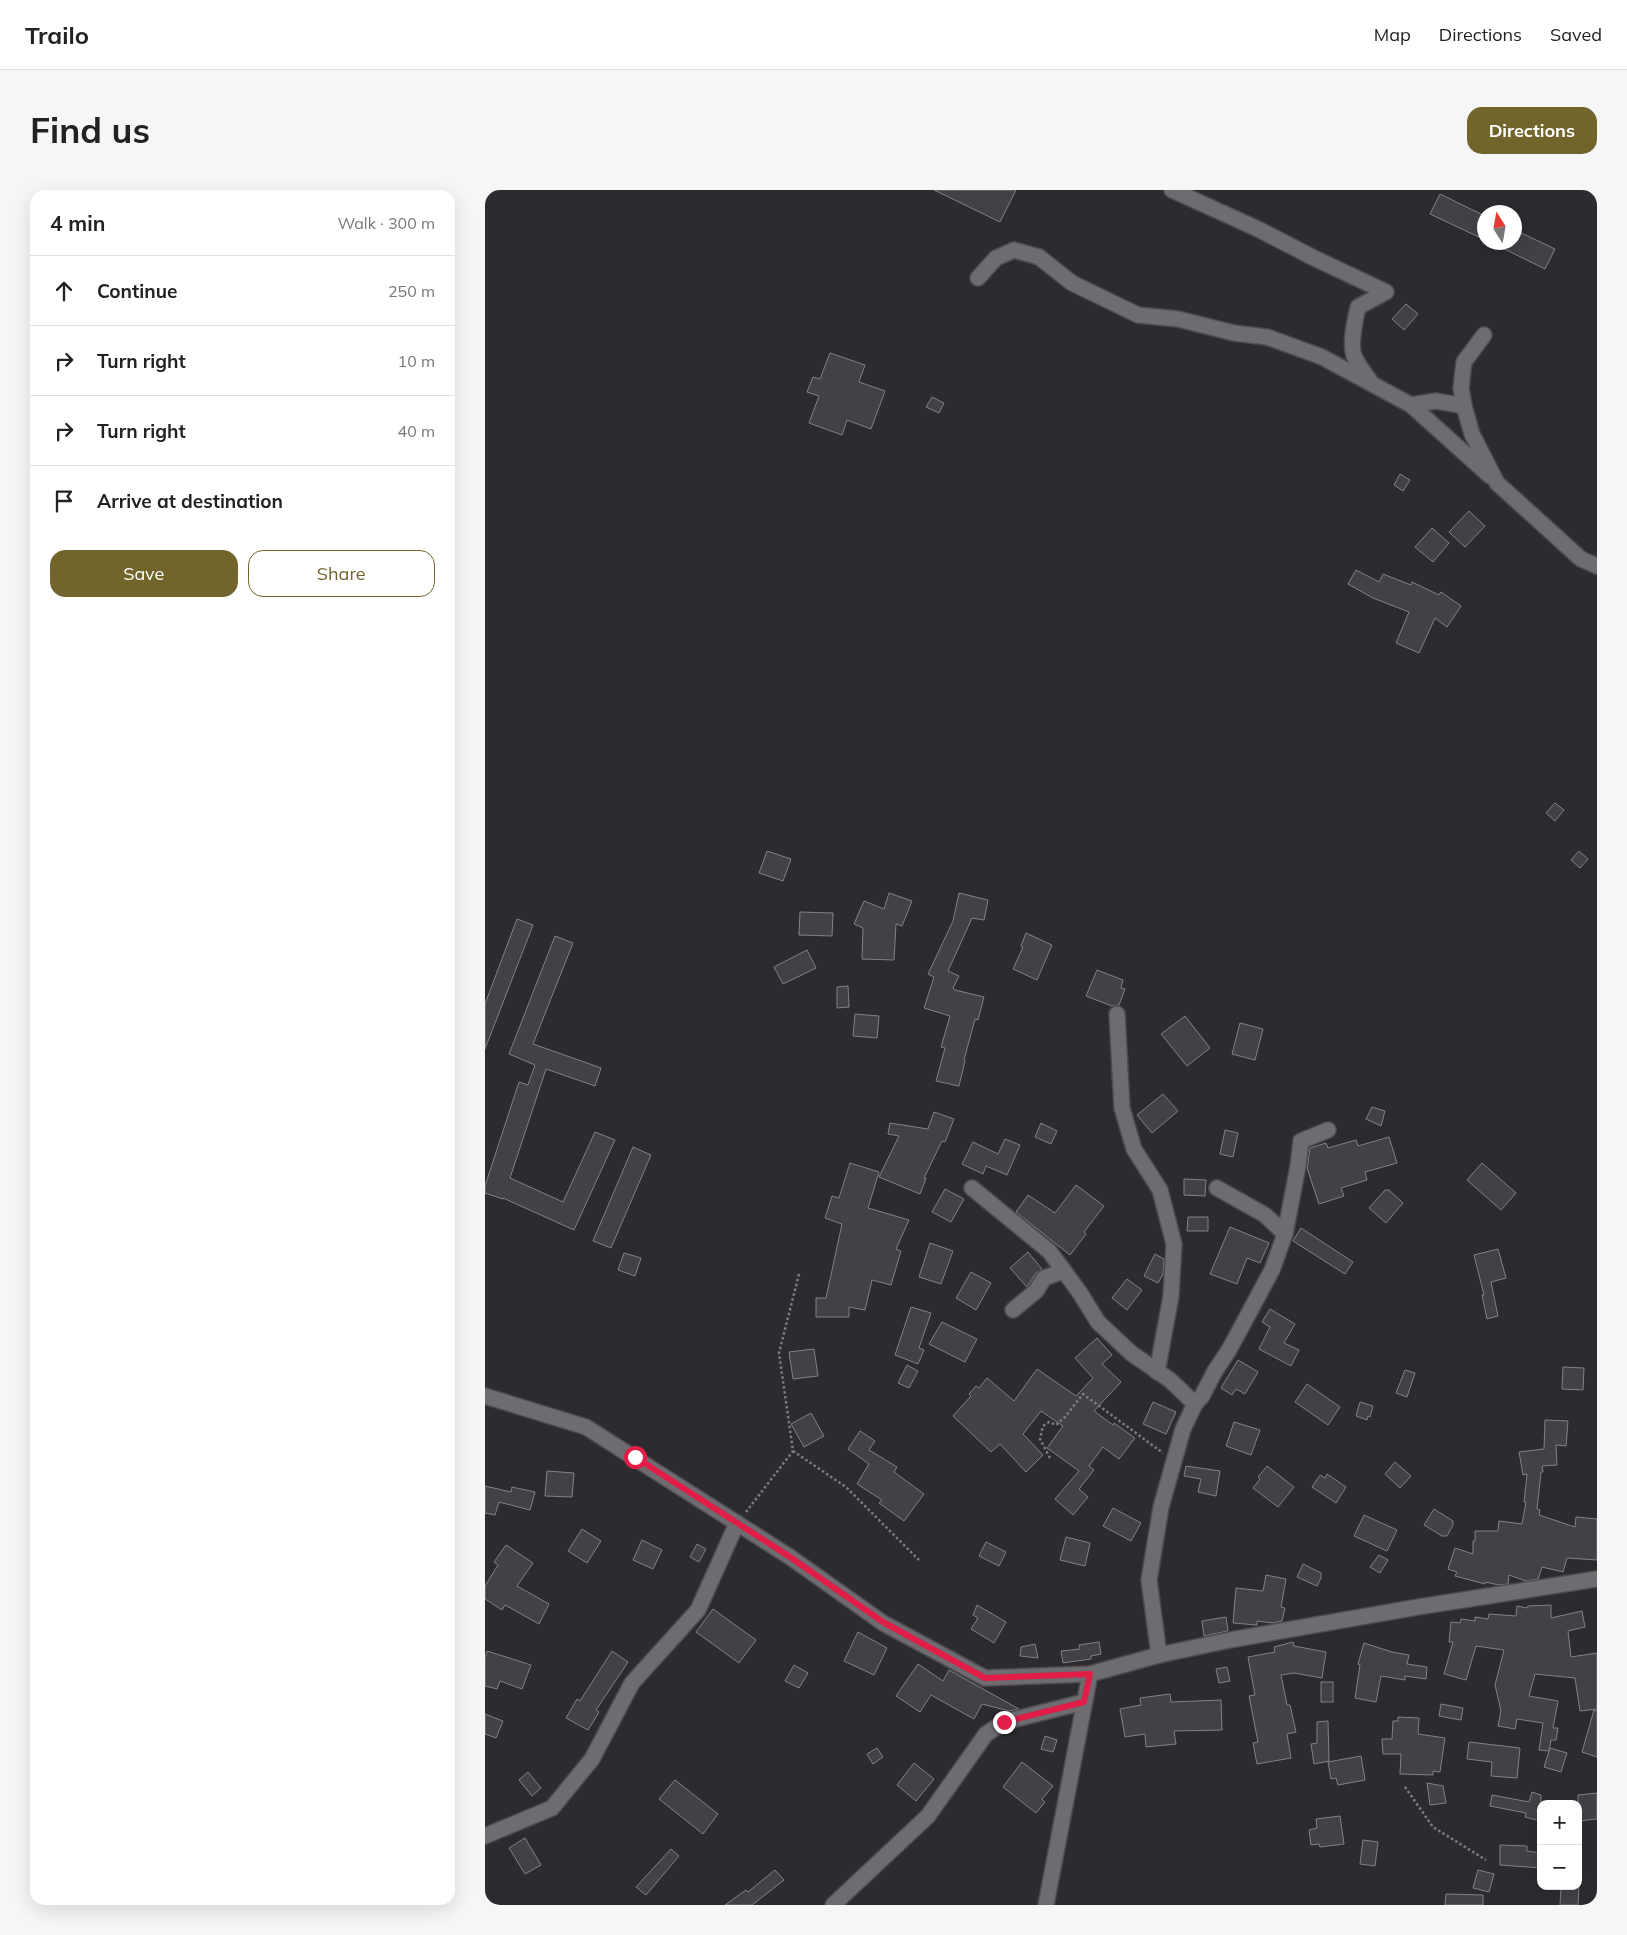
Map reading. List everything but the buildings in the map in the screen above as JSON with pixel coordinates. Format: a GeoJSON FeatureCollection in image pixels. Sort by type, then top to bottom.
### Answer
{"type":"FeatureCollection","features":[{"type":"Feature","properties":{"kind":"street"},"geometry":{"type":"LineString","coordinates":[[1172,190],[1258,229],[1386,292],[1358,307],[1355,320],[1353,337],[1354,356],[1371,383]]}},
{"type":"Feature","properties":{"kind":"street"},"geometry":{"type":"LineString","coordinates":[[978,278],[996,258],[1014,250],[1039,257],[1072,283],[1138,315],[1178,319],[1234,333],[1267,337],[1322,357],[1411,405],[1581,559],[1597,566]]}},
{"type":"Feature","properties":{"kind":"street"},"geometry":{"type":"LineString","coordinates":[[1484,336],[1463,362],[1461,388],[1472,434],[1497,483]]}},
{"type":"Feature","properties":{"kind":"street"},"geometry":{"type":"LineString","coordinates":[[1411,405],[1436,401],[1465,406]]}},
{"type":"Feature","properties":{"kind":"street"},"geometry":{"type":"LineString","coordinates":[[1117,1014],[1123,1108],[1134,1149],[1160,1190],[1173,1244],[1171,1296],[1157,1372]]}},
{"type":"Feature","properties":{"kind":"street"},"geometry":{"type":"LineString","coordinates":[[1159,1655],[1149,1580],[1161,1507],[1183,1429],[1195,1404],[1202,1396],[1229,1350],[1272,1270],[1285,1234],[1301,1141],[1328,1130]]}},
{"type":"Feature","properties":{"kind":"street"},"geometry":{"type":"LineString","coordinates":[[972,1188],[1049,1251],[1080,1293],[1098,1322],[1131,1353],[1170,1380],[1188,1395],[1195,1404]]}},
{"type":"Feature","properties":{"kind":"street"},"geometry":{"type":"LineString","coordinates":[[1217,1188],[1265,1215],[1285,1234]]}},
{"type":"Feature","properties":{"kind":"street"},"geometry":{"type":"LineString","coordinates":[[1013,1310],[1036,1291],[1045,1278],[1064,1271]]}},
{"type":"Feature","properties":{"kind":"street"},"geometry":{"type":"LineString","coordinates":[[485,1396],[586,1427],[790,1557],[883,1622],[985,1678],[1090,1674],[1159,1655],[1230,1640],[1418,1607],[1597,1579]]}},
{"type":"Feature","properties":{"kind":"street"},"geometry":{"type":"LineString","coordinates":[[485,1836],[552,1808],[591,1759],[632,1683],[698,1610],[737,1523]]}},
{"type":"Feature","properties":{"kind":"street"},"geometry":{"type":"LineString","coordinates":[[1046,1905],[1090,1674]]}},
{"type":"Feature","properties":{"kind":"street"},"geometry":{"type":"LineString","coordinates":[[833,1905],[928,1816],[986,1734],[1004,1722],[1084,1702]]}},
{"type":"Feature","properties":{"kind":"path"},"geometry":{"type":"LineString","coordinates":[[737,1523],[793,1451],[779,1353],[799,1274]]}},
{"type":"Feature","properties":{"kind":"path"},"geometry":{"type":"LineString","coordinates":[[1050,1458],[1040,1439],[1043,1426],[1049,1422],[1056,1425],[1065,1417],[1083,1394],[1165,1454]]}},
{"type":"Feature","properties":{"kind":"path"},"geometry":{"type":"LineString","coordinates":[[793,1451],[846,1487],[919,1560]]}},
{"type":"Feature","properties":{"kind":"path"},"geometry":{"type":"LineString","coordinates":[[1405,1787],[1433,1827],[1486,1860]]}},
{"type":"Feature","properties":{"kind":"route"},"geometry":{"type":"LineString","coordinates":[[635,1457],[790,1557],[883,1622],[985,1678],[1090,1674],[1084,1702],[1004,1722]]}}]}
